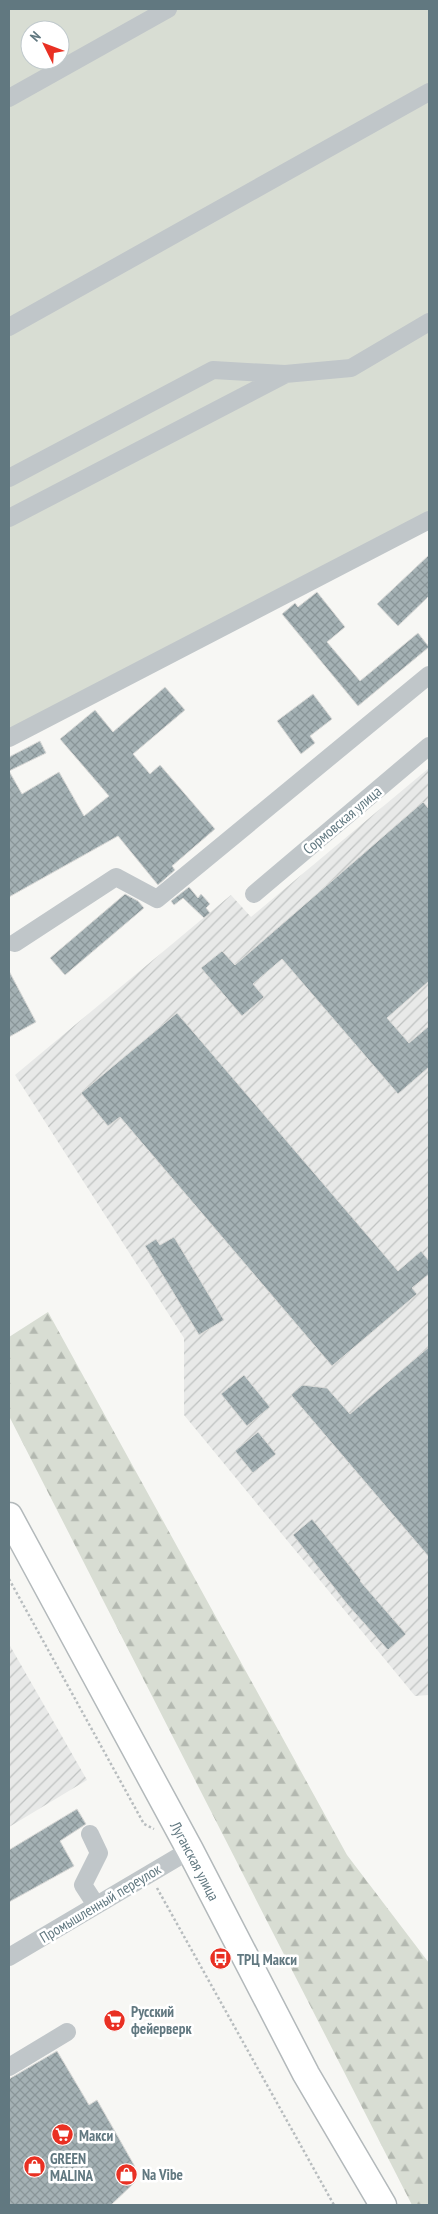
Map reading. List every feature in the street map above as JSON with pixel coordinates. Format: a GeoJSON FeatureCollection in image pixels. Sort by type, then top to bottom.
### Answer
{"type":"FeatureCollection","features":[{"type":"Feature","properties":{"kind":"highway","name":"Луганская улица"},"geometry":{"type":"LineString","coordinates":[[9,1516],[190,1850],[306,2074],[383,2205]]}},
{"type":"Feature","properties":{"kind":"street"},"geometry":{"type":"LineString","coordinates":[[9,98],[168,9]]}},
{"type":"Feature","properties":{"kind":"street"},"geometry":{"type":"LineString","coordinates":[[9,327],[429,92]]}},
{"type":"Feature","properties":{"kind":"street"},"geometry":{"type":"LineString","coordinates":[[9,478],[213,370],[285,374],[351,368],[429,322]]}},
{"type":"Feature","properties":{"kind":"street"},"geometry":{"type":"LineString","coordinates":[[9,518],[285,374]]}},
{"type":"Feature","properties":{"kind":"street"},"geometry":{"type":"LineString","coordinates":[[9,738],[429,520]]}},
{"type":"Feature","properties":{"kind":"street"},"geometry":{"type":"LineString","coordinates":[[15,943],[116,876],[157,899],[429,675]]}},
{"type":"Feature","properties":{"kind":"street","name":"Сормовская улица"},"geometry":{"type":"LineString","coordinates":[[254,894],[429,746]]}},
{"type":"Feature","properties":{"kind":"street"},"geometry":{"type":"LineString","coordinates":[[90,1834],[99,1853],[83,1885],[96,1905]]}},
{"type":"Feature","properties":{"kind":"street","name":"Промышленный переулок"},"geometry":{"type":"LineString","coordinates":[[9,1957],[190,1850]]}},
{"type":"Feature","properties":{"kind":"street"},"geometry":{"type":"LineString","coordinates":[[9,2067],[67,2032]]}},
{"type":"Feature","properties":{"kind":"path"},"geometry":{"type":"LineString","coordinates":[[9,1580],[144,1824],[154,1829]]}},
{"type":"Feature","properties":{"kind":"path"},"geometry":{"type":"LineString","coordinates":[[149,1874],[334,2205]]}},
{"type":"Feature","properties":{"kind":"shaded area"},"geometry":{"type":"Polygon","coordinates":[[[429,768],[429,1695],[415,1696],[184,1415],[184,1338],[15,1075],[231,895],[251,917],[429,768]]]}},
{"type":"Feature","properties":{"kind":"shaded area"},"geometry":{"type":"Polygon","coordinates":[[[9,1644],[87,1780],[9,1827],[9,1644]]]}},
{"type":"Feature","properties":{"kind":"green space"},"geometry":{"type":"Polygon","coordinates":[[[9,9],[429,9],[429,516],[9,733],[9,9]]]}},
{"type":"Feature","properties":{"kind":"green space"},"geometry":{"type":"Polygon","coordinates":[[[48,1312],[347,1855],[429,1963],[429,2205],[412,2205],[9,1416],[9,1337],[48,1312]]]}},
{"type":"Feature","properties":{"kind":"building"},"geometry":{"type":"Polygon","coordinates":[[[429,555],[429,596],[398,626],[377,604],[429,555]]]}},
{"type":"Feature","properties":{"kind":"building"},"geometry":{"type":"Polygon","coordinates":[[[317,592],[345,627],[327,642],[360,681],[418,633],[429,647],[358,706],[282,614],[295,603],[298,607],[317,592]]]}},
{"type":"Feature","properties":{"kind":"building"},"geometry":{"type":"Polygon","coordinates":[[[165,687],[185,710],[133,754],[150,774],[160,765],[215,829],[172,866],[175,870],[158,885],[118,836],[9,897],[9,771],[22,794],[59,772],[84,816],[109,796],[60,739],[95,710],[113,732],[165,687]]]}},
{"type":"Feature","properties":{"kind":"building"},"geometry":{"type":"Polygon","coordinates":[[[313,694],[332,719],[310,736],[315,743],[301,754],[277,721],[313,694]]]}},
{"type":"Feature","properties":{"kind":"building"},"geometry":{"type":"Polygon","coordinates":[[[40,741],[46,753],[9,771],[9,757],[40,741]]]}},
{"type":"Feature","properties":{"kind":"building"},"geometry":{"type":"Polygon","coordinates":[[[423,802],[429,809],[429,981],[387,1018],[409,1043],[429,1026],[429,1067],[398,1094],[282,959],[253,984],[264,997],[242,1016],[201,968],[222,951],[235,965],[423,802]]]}},
{"type":"Feature","properties":{"kind":"building"},"geometry":{"type":"Polygon","coordinates":[[[189,887],[198,898],[201,894],[210,904],[206,908],[210,913],[204,918],[183,898],[174,905],[171,901],[189,887]]]}},
{"type":"Feature","properties":{"kind":"building"},"geometry":{"type":"Polygon","coordinates":[[[125,894],[138,901],[144,908],[65,975],[50,958],[125,894]]]}},
{"type":"Feature","properties":{"kind":"building"},"geometry":{"type":"Polygon","coordinates":[[[9,971],[36,1022],[9,1037],[9,971]]]}},
{"type":"Feature","properties":{"kind":"building"},"geometry":{"type":"Polygon","coordinates":[[[177,1013],[398,1271],[421,1251],[429,1261],[429,1274],[412,1288],[417,1294],[332,1366],[120,1117],[108,1126],[81,1093],[177,1013]]]}},
{"type":"Feature","properties":{"kind":"building"},"geometry":{"type":"Polygon","coordinates":[[[174,1237],[224,1320],[199,1335],[145,1246],[156,1239],[160,1245],[174,1237]]]}},
{"type":"Feature","properties":{"kind":"building"},"geometry":{"type":"Polygon","coordinates":[[[429,1347],[429,1557],[291,1395],[302,1385],[327,1388],[350,1414],[429,1347]]]}},
{"type":"Feature","properties":{"kind":"building"},"geometry":{"type":"Polygon","coordinates":[[[244,1375],[270,1407],[247,1426],[221,1394],[244,1375]]]}},
{"type":"Feature","properties":{"kind":"building"},"geometry":{"type":"Polygon","coordinates":[[[258,1432],[276,1454],[253,1473],[235,1451],[258,1432]]]}},
{"type":"Feature","properties":{"kind":"building"},"geometry":{"type":"Polygon","coordinates":[[[312,1519],[360,1581],[406,1634],[388,1650],[347,1604],[293,1535],[312,1519]]]}},
{"type":"Feature","properties":{"kind":"building"},"geometry":{"type":"Polygon","coordinates":[[[77,1809],[86,1824],[60,1841],[74,1866],[9,1902],[9,1850],[77,1809]]]}},
{"type":"Feature","properties":{"kind":"building","name":"Макси"},"geometry":{"type":"Polygon","coordinates":[[[57,2051],[89,2105],[97,2100],[134,2165],[137,2177],[134,2183],[111,2205],[9,2205],[9,2079],[57,2051]]]}},
{"type":"Feature","properties":{"kind":"place","name":"ТРЦ Макси"},"geometry":{"type":"Point","coordinates":[221,1959]}},
{"type":"Feature","properties":{"kind":"place","name":"Русский фейерверк"},"geometry":{"type":"Point","coordinates":[115,2020]}},
{"type":"Feature","properties":{"kind":"place","name":"Макси"},"geometry":{"type":"Point","coordinates":[63,2135]}},
{"type":"Feature","properties":{"kind":"place","name":"GREEN MALINA"},"geometry":{"type":"Point","coordinates":[34,2167]}},
{"type":"Feature","properties":{"kind":"place","name":"Na Vibe"},"geometry":{"type":"Point","coordinates":[126,2174]}}]}
